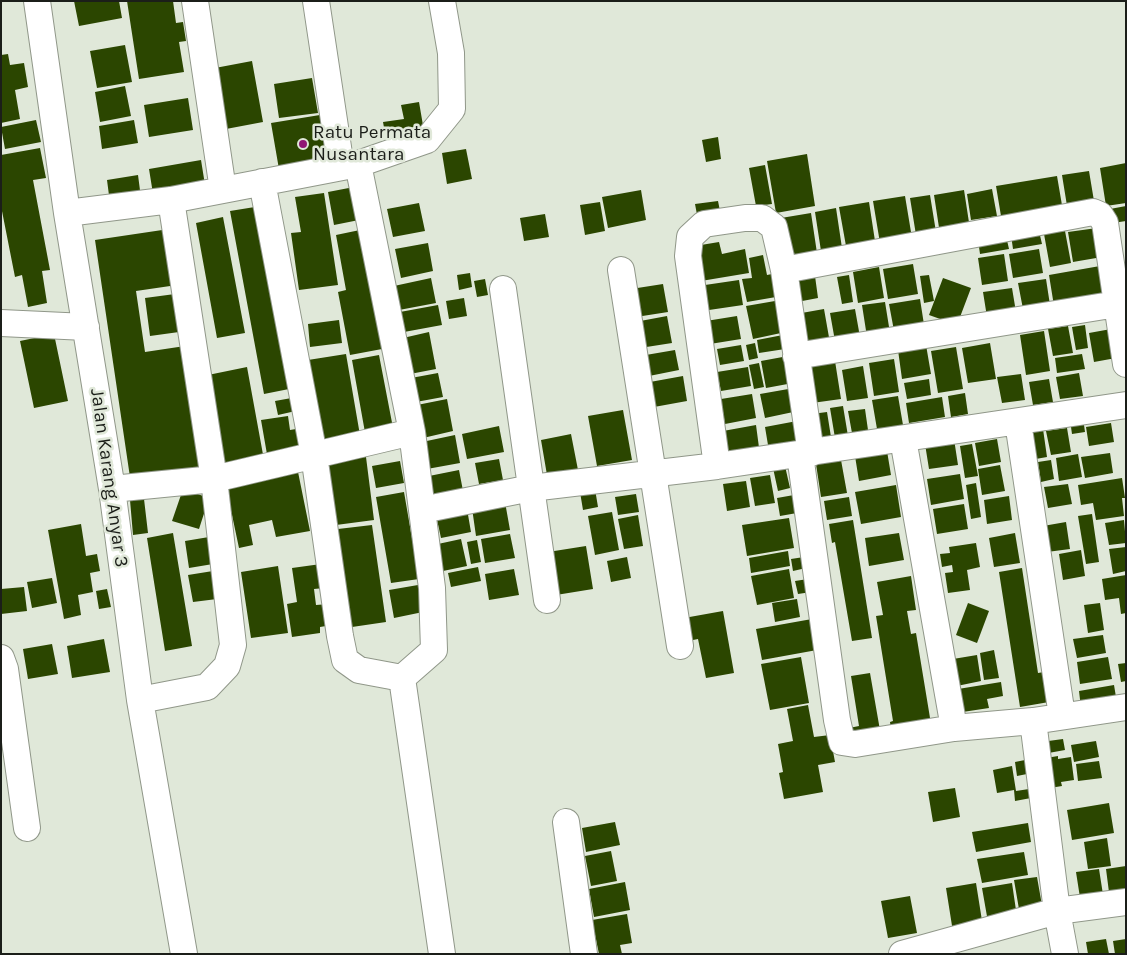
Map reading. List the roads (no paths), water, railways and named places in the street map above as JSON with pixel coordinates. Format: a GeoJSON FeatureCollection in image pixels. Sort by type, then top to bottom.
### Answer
{"type":"FeatureCollection","features":[{"type":"Feature","properties":{"kind":"street","name":"Jalan Karang Anyar 3"},"geometry":{"type":"LineString","coordinates":[[37,1],[68,213],[112,489],[140,700],[184,954]]}},
{"type":"Feature","properties":{"kind":"street"},"geometry":{"type":"LineString","coordinates":[[195,1],[223,190]]}},
{"type":"Feature","properties":{"kind":"street"},"geometry":{"type":"LineString","coordinates":[[316,1],[350,166],[412,432],[432,588],[434,650],[402,678]]}},
{"type":"Feature","properties":{"kind":"street"},"geometry":{"type":"LineString","coordinates":[[68,213],[171,200],[350,166],[427,140],[452,108],[450,53],[442,1]]}},
{"type":"Feature","properties":{"kind":"street"},"geometry":{"type":"LineString","coordinates":[[262,182],[314,455],[345,660],[359,670],[402,678]]}},
{"type":"Feature","properties":{"kind":"street"},"geometry":{"type":"LineString","coordinates":[[140,700],[207,687],[227,666],[233,645],[214,479],[171,200]]}},
{"type":"Feature","properties":{"kind":"street"},"geometry":{"type":"LineString","coordinates":[[784,270],[1093,212],[1100,215],[1105,223],[1126,364]]}},
{"type":"Feature","properties":{"kind":"street"},"geometry":{"type":"LineString","coordinates":[[717,466],[688,256],[690,237],[704,224],[745,218],[762,218],[774,227],[784,270],[796,356],[805,454],[837,720],[842,742],[855,744],[954,728],[1033,721],[1126,707]]}},
{"type":"Feature","properties":{"kind":"street"},"geometry":{"type":"LineString","coordinates":[[621,270],[680,646]]}},
{"type":"Feature","properties":{"kind":"street"},"geometry":{"type":"LineString","coordinates":[[503,289],[547,600]]}},
{"type":"Feature","properties":{"kind":"street"},"geometry":{"type":"LineString","coordinates":[[796,356],[1117,304]]}},
{"type":"Feature","properties":{"kind":"street"},"geometry":{"type":"LineString","coordinates":[[1,323],[86,327]]}},
{"type":"Feature","properties":{"kind":"street"},"geometry":{"type":"LineString","coordinates":[[422,510],[531,488],[805,454],[1126,405]]}},
{"type":"Feature","properties":{"kind":"street"},"geometry":{"type":"LineString","coordinates":[[1018,422],[1062,716]]}},
{"type":"Feature","properties":{"kind":"street"},"geometry":{"type":"LineString","coordinates":[[112,489],[214,479],[412,432]]}},
{"type":"Feature","properties":{"kind":"street"},"geometry":{"type":"LineString","coordinates":[[903,439],[954,728]]}},
{"type":"Feature","properties":{"kind":"street"},"geometry":{"type":"LineString","coordinates":[[1,658],[5,669],[27,828]]}},
{"type":"Feature","properties":{"kind":"street"},"geometry":{"type":"LineString","coordinates":[[402,678],[442,954]]}},
{"type":"Feature","properties":{"kind":"street"},"geometry":{"type":"LineString","coordinates":[[1033,721],[1057,911],[1065,954]]}},
{"type":"Feature","properties":{"kind":"street"},"geometry":{"type":"LineString","coordinates":[[566,822],[584,954]]}},
{"type":"Feature","properties":{"kind":"street"},"geometry":{"type":"LineString","coordinates":[[902,954],[1057,911],[1126,902]]}},
{"type":"Feature","properties":{"kind":"place","name":"Ratu Permata Nusantara"},"geometry":{"type":"Point","coordinates":[303,144]}}]}
